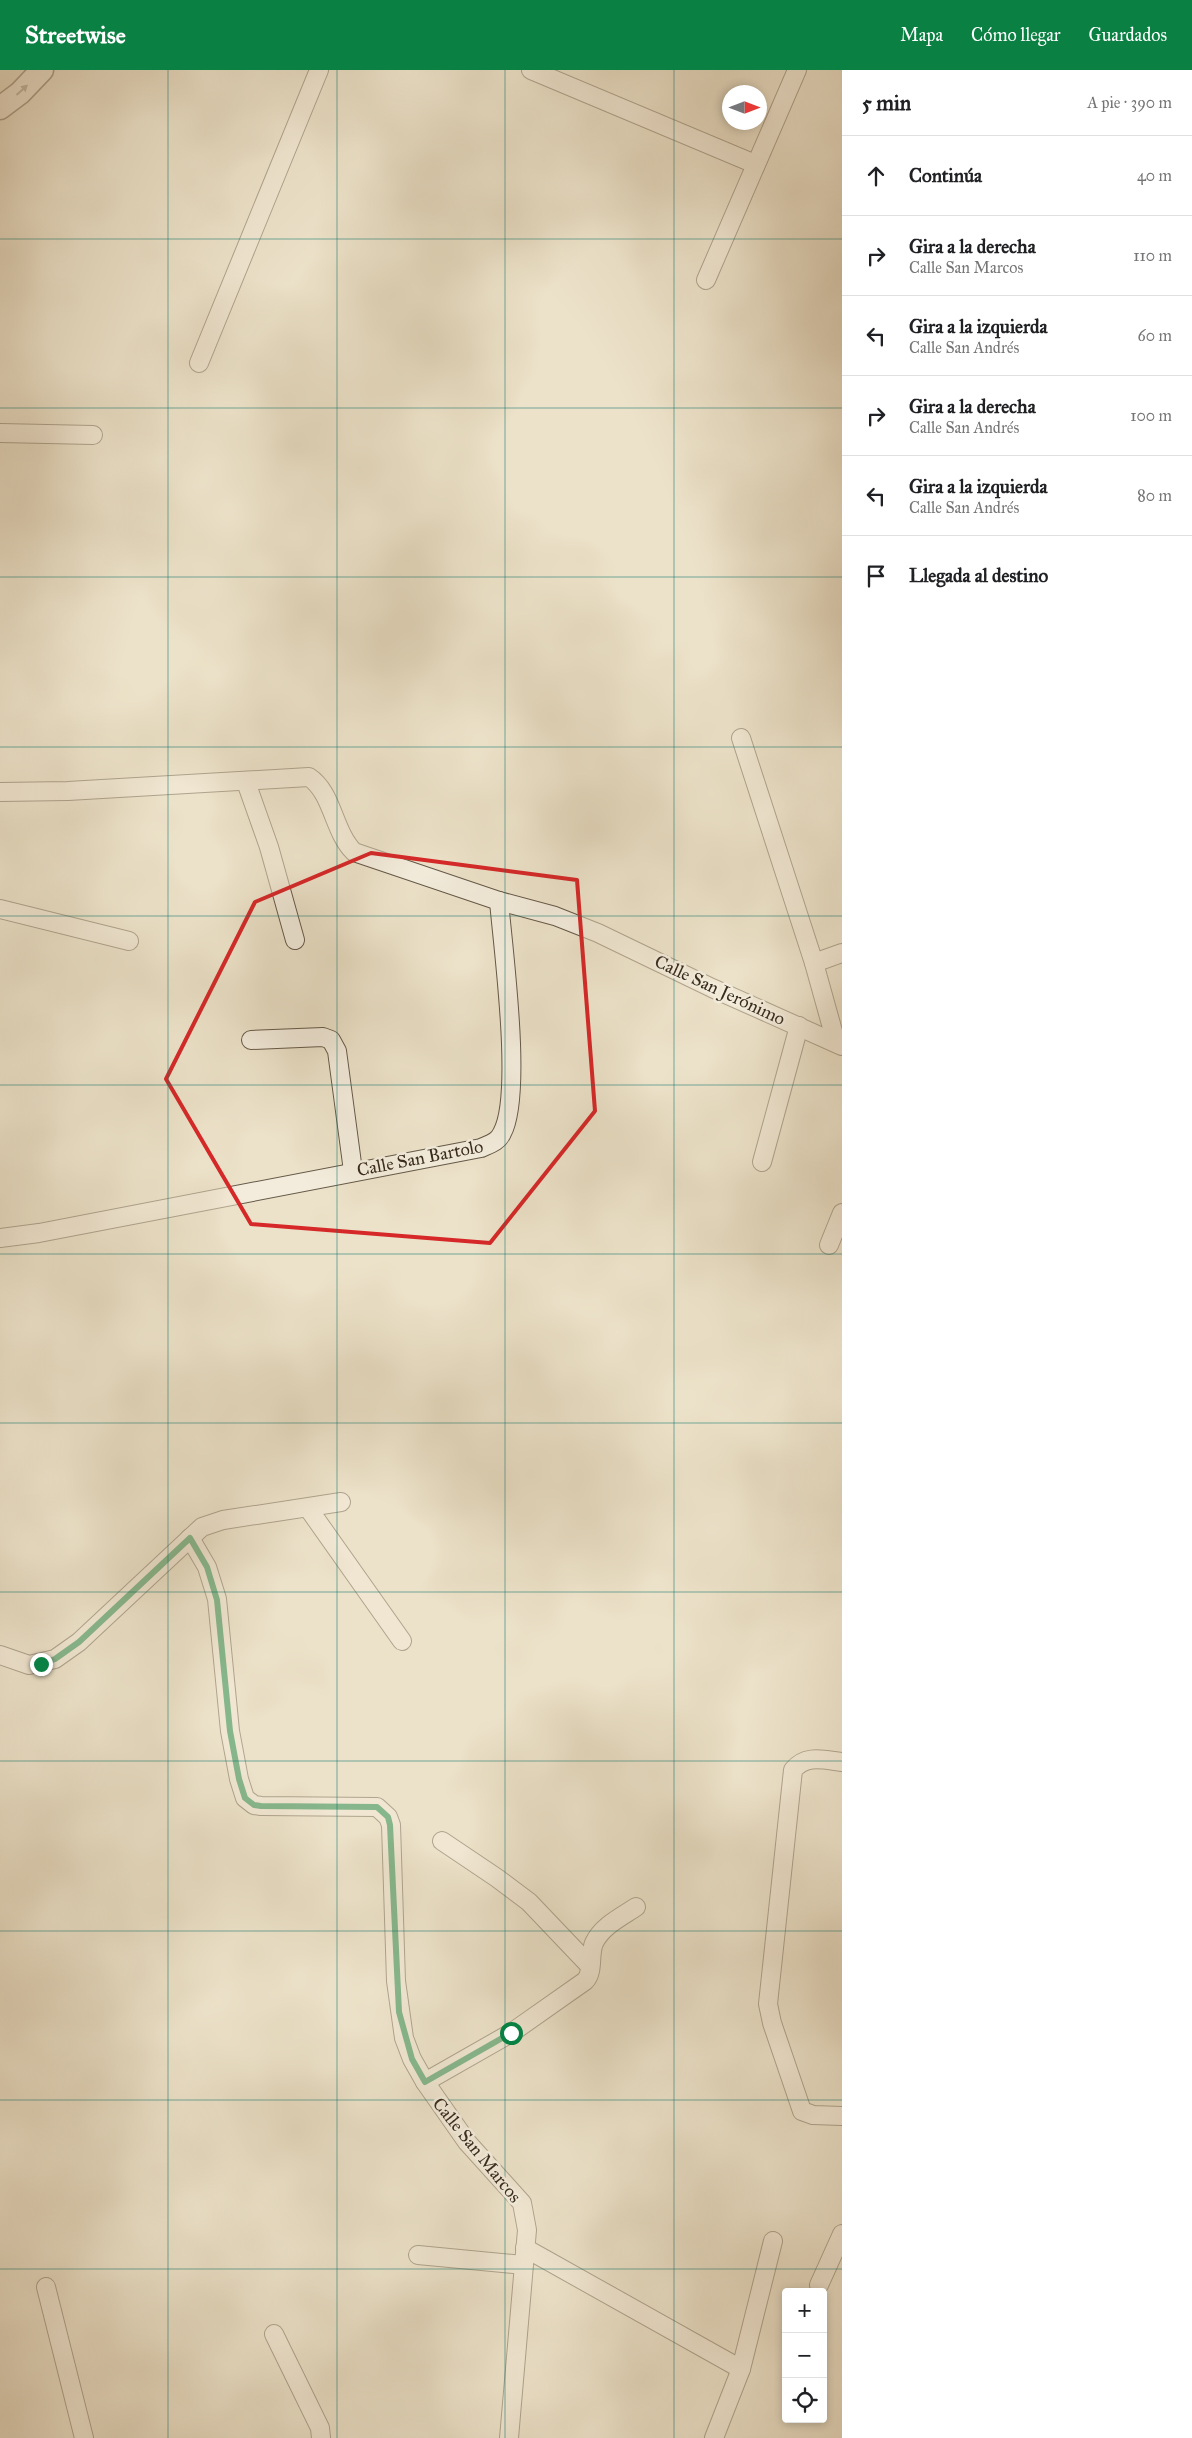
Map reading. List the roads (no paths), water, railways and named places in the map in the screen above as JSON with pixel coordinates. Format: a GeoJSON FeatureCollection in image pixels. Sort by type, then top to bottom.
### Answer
{"type":"FeatureCollection","features":[{"type":"Feature","properties":{"kind":"street"},"geometry":{"type":"LineString","coordinates":[[0,108],[20,93],[42,70]]}},
{"type":"Feature","properties":{"kind":"street"},"geometry":{"type":"LineString","coordinates":[[199,363],[319,70]]}},
{"type":"Feature","properties":{"kind":"street"},"geometry":{"type":"LineString","coordinates":[[531,70],[755,164]]}},
{"type":"Feature","properties":{"kind":"street"},"geometry":{"type":"LineString","coordinates":[[706,280],[797,70]]}},
{"type":"Feature","properties":{"kind":"street"},"geometry":{"type":"LineString","coordinates":[[0,433],[93,435]]}},
{"type":"Feature","properties":{"kind":"street"},"geometry":{"type":"LineString","coordinates":[[741,738],[839,1044]]}},
{"type":"Feature","properties":{"kind":"street"},"geometry":{"type":"LineString","coordinates":[[0,792],[309,778],[322,790],[340,836],[354,852],[499,901]]}},
{"type":"Feature","properties":{"kind":"street"},"geometry":{"type":"LineString","coordinates":[[246,782],[269,847],[295,940]]}},
{"type":"Feature","properties":{"kind":"street","name":"Calle San Jerónimo"},"geometry":{"type":"LineString","coordinates":[[499,901],[556,916],[598,933],[712,988],[839,1044]]}},
{"type":"Feature","properties":{"kind":"street","name":"Calle San Bartolo"},"geometry":{"type":"LineString","coordinates":[[0,1238],[39,1233],[353,1171],[481,1148],[496,1142],[502,1133],[511,1100],[511,1066],[499,901]]}},
{"type":"Feature","properties":{"kind":"street"},"geometry":{"type":"LineString","coordinates":[[0,909],[129,941]]}},
{"type":"Feature","properties":{"kind":"street"},"geometry":{"type":"LineString","coordinates":[[814,963],[842,953]]}},
{"type":"Feature","properties":{"kind":"street"},"geometry":{"type":"LineString","coordinates":[[762,1162],[799,1026]]}},
{"type":"Feature","properties":{"kind":"street"},"geometry":{"type":"LineString","coordinates":[[251,1040],[323,1037],[332,1040],[337,1051],[353,1171]]}},
{"type":"Feature","properties":{"kind":"street"},"geometry":{"type":"LineString","coordinates":[[829,1245],[842,1213]]}},
{"type":"Feature","properties":{"kind":"street"},"geometry":{"type":"LineString","coordinates":[[0,1655],[29,1665],[55,1659],[79,1642],[202,1527],[214,1522],[341,1502]]}},
{"type":"Feature","properties":{"kind":"street"},"geometry":{"type":"LineString","coordinates":[[308,1508],[402,1641]]}},
{"type":"Feature","properties":{"kind":"street","name":"Calle San Marcos"},"geometry":{"type":"LineString","coordinates":[[190,1538],[207,1567],[217,1600],[230,1731],[239,1779],[245,1798],[254,1805],[261,1806],[377,1807],[382,1810],[390,1825],[399,2012],[412,2059],[425,2082],[467,2142],[522,2203],[527,2230],[509,2438]]}},
{"type":"Feature","properties":{"kind":"street"},"geometry":{"type":"LineString","coordinates":[[842,1762],[805,1760],[799,1763],[793,1770],[787,1843],[768,2004],[772,2023],[802,2111],[813,2115],[842,2116]]}},
{"type":"Feature","properties":{"kind":"street"},"geometry":{"type":"LineString","coordinates":[[442,1841],[529,1902],[590,1966]]}},
{"type":"Feature","properties":{"kind":"street"},"geometry":{"type":"LineString","coordinates":[[425,2082],[511,2033],[585,1981],[590,1973],[594,1942],[602,1930],[636,1907]]}},
{"type":"Feature","properties":{"kind":"street"},"geometry":{"type":"LineString","coordinates":[[819,2286],[842,2234]]}},
{"type":"Feature","properties":{"kind":"street"},"geometry":{"type":"LineString","coordinates":[[714,2438],[741,2369],[773,2241]]}},
{"type":"Feature","properties":{"kind":"street"},"geometry":{"type":"LineString","coordinates":[[418,2255],[524,2256],[741,2369]]}},
{"type":"Feature","properties":{"kind":"street"},"geometry":{"type":"LineString","coordinates":[[46,2287],[84,2438]]}},
{"type":"Feature","properties":{"kind":"street"},"geometry":{"type":"LineString","coordinates":[[274,2334],[320,2428],[321,2438]]}}]}
